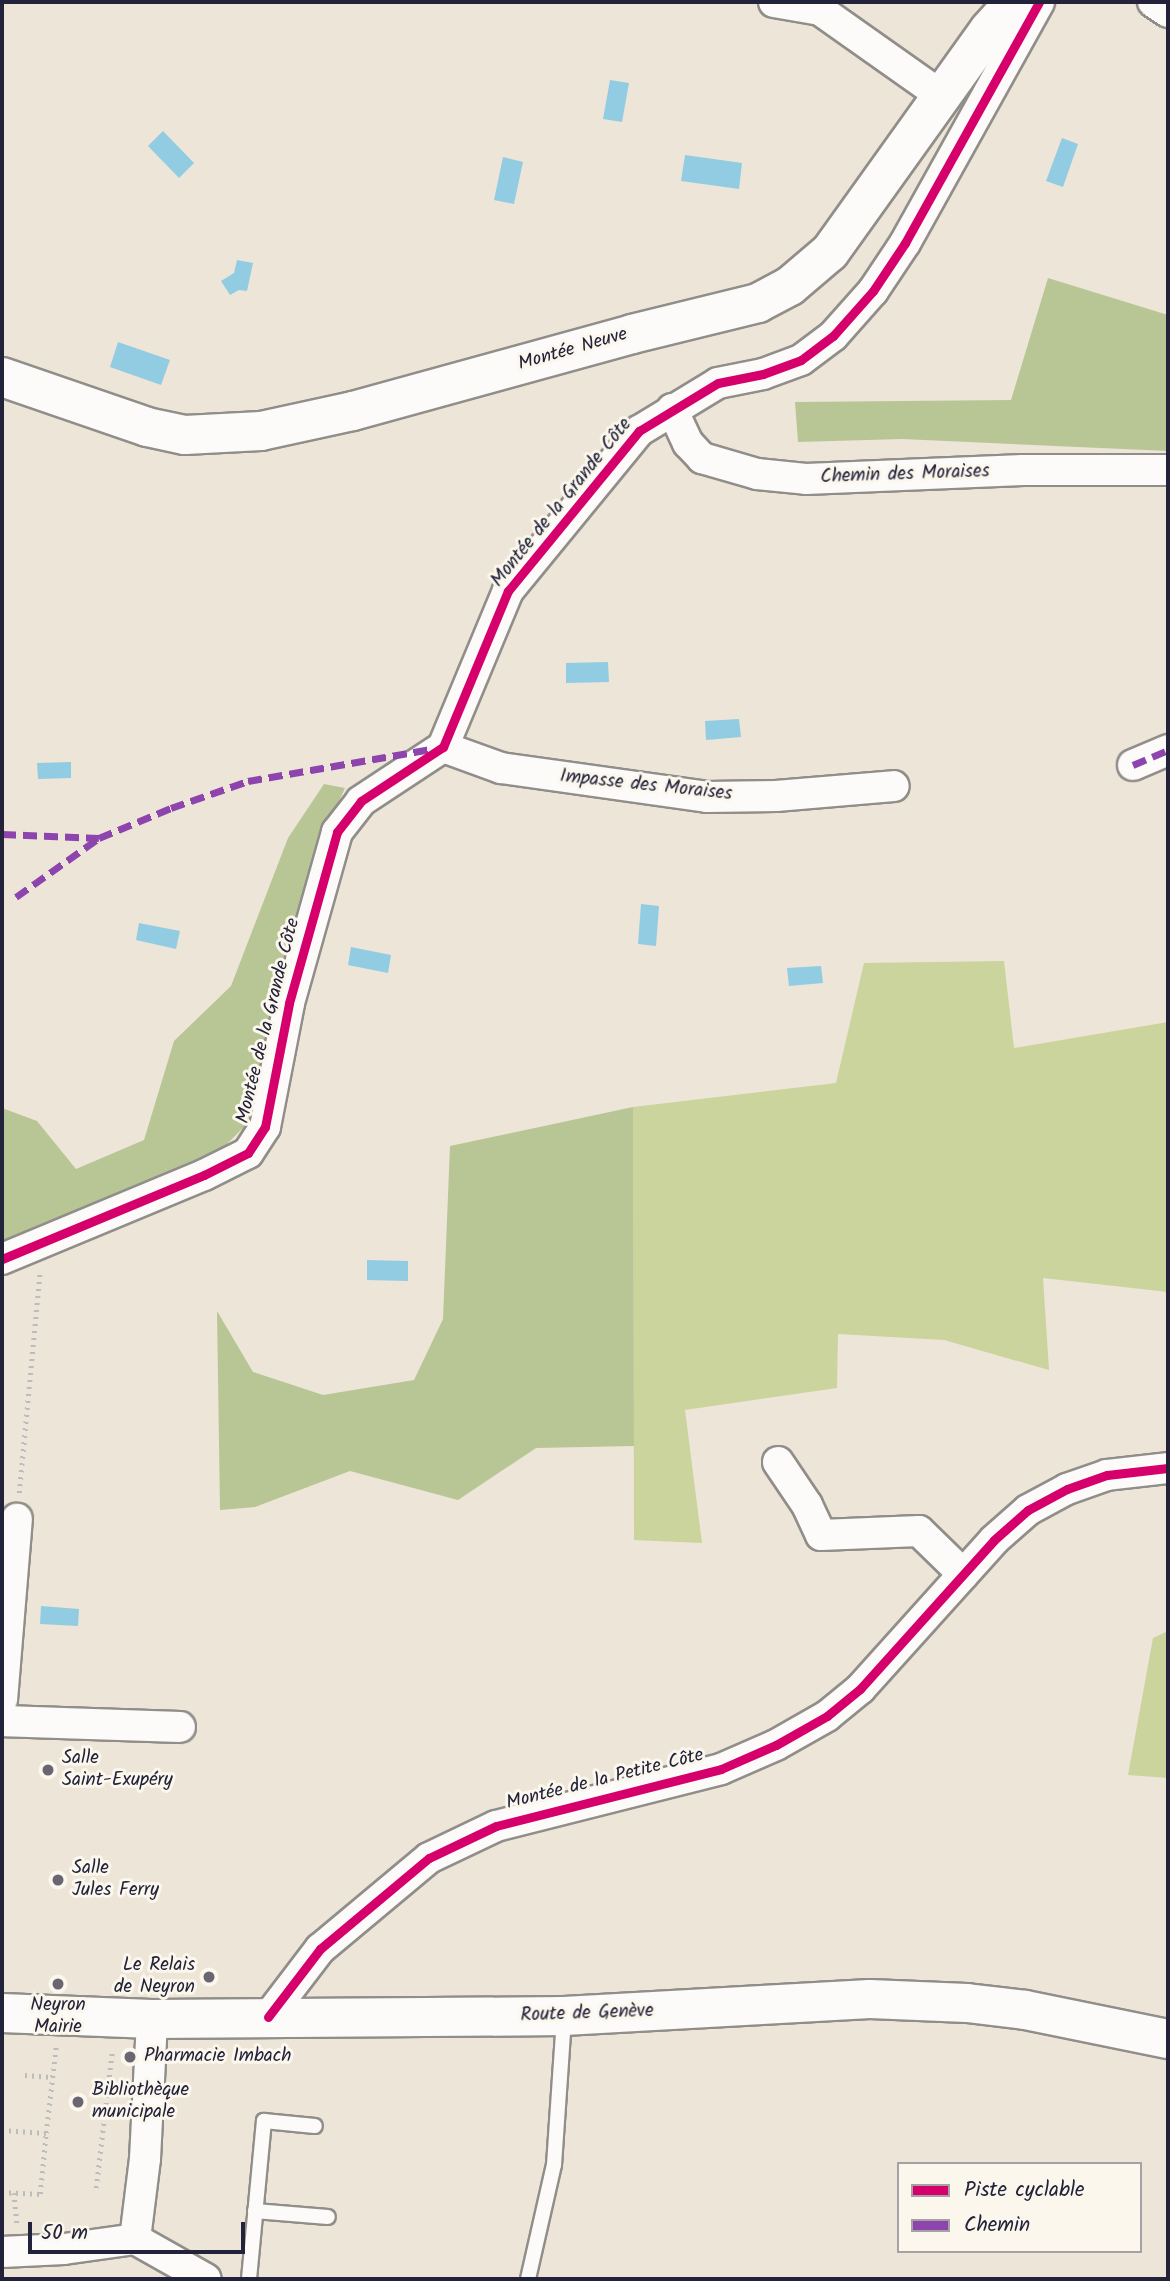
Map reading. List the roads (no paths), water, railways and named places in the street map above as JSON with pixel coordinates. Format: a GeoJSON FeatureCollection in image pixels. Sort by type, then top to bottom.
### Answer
{"type":"FeatureCollection","features":[{"type":"Feature","properties":{"kind":"main road","name":"Montée Neuve"},"geometry":{"type":"LineString","coordinates":[[2,377],[147,427],[185,435],[249,432],[353,411],[632,334],[730,312],[780,292],[830,252],[942,96],[1014,2]]}},
{"type":"Feature","properties":{"kind":"main road","name":"Route de Genève"},"geometry":{"type":"LineString","coordinates":[[2,2013],[152,2019],[564,2017],[870,1999],[967,2003],[1025,2010],[1168,2039]]}},
{"type":"Feature","properties":{"kind":"street"},"geometry":{"type":"LineString","coordinates":[[774,2],[821,6],[942,96]]}},
{"type":"Feature","properties":{"kind":"street","name":"Montée de la Grande Côte"},"geometry":{"type":"LineString","coordinates":[[2,1259],[204,1175],[248,1153],[265,1127],[289,1003],[337,832],[361,801],[443,747],[508,591],[639,431],[718,383],[763,374],[801,360],[833,337],[873,291],[905,243],[1039,2]]}},
{"type":"Feature","properties":{"kind":"street"},"geometry":{"type":"LineString","coordinates":[[1153,2],[1168,12]]}},
{"type":"Feature","properties":{"kind":"street","name":"Chemin des Moraises"},"geometry":{"type":"LineString","coordinates":[[664,414],[702,458],[757,474],[806,479],[1023,470],[1168,470]]}},
{"type":"Feature","properties":{"kind":"street","name":"Impasse des Moraises"},"geometry":{"type":"LineString","coordinates":[[443,747],[501,768],[707,797],[776,796],[894,786]]}},
{"type":"Feature","properties":{"kind":"street"},"geometry":{"type":"LineString","coordinates":[[1133,765],[1168,750]]}},
{"type":"Feature","properties":{"kind":"street"},"geometry":{"type":"LineString","coordinates":[[778,1462],[807,1505],[821,1535],[919,1531],[963,1574]]}},
{"type":"Feature","properties":{"kind":"street","name":"Montée de la Petite Côte"},"geometry":{"type":"LineString","coordinates":[[268,2017],[320,1949],[429,1858],[496,1826],[721,1769],[776,1745],[827,1716],[860,1689],[963,1574],[1028,1510],[1067,1489],[1107,1475],[1168,1468]]}},
{"type":"Feature","properties":{"kind":"street"},"geometry":{"type":"LineString","coordinates":[[2,1700],[17,1519]]}},
{"type":"Feature","properties":{"kind":"street"},"geometry":{"type":"LineString","coordinates":[[2,1721],[180,1727]]}},
{"type":"Feature","properties":{"kind":"street"},"geometry":{"type":"LineString","coordinates":[[135,2239],[145,2159],[152,2019]]}},
{"type":"Feature","properties":{"kind":"street"},"geometry":{"type":"LineString","coordinates":[[9,2240],[64,2249],[135,2239],[206,2279]]}},
{"type":"Feature","properties":{"kind":"lane"},"geometry":{"type":"LineString","coordinates":[[528,2279],[554,2165],[564,2017]]}},
{"type":"Feature","properties":{"kind":"lane"},"geometry":{"type":"LineString","coordinates":[[249,2279],[264,2121],[315,2126]]}},
{"type":"Feature","properties":{"kind":"lane"},"geometry":{"type":"LineString","coordinates":[[255,2211],[328,2217]]}},
{"type":"Feature","properties":{"kind":"water"},"geometry":{"type":"Polygon","coordinates":[[[610,80],[629,83],[622,122],[603,119],[610,80]]]}},
{"type":"Feature","properties":{"kind":"water"},"geometry":{"type":"Polygon","coordinates":[[[163,131],[194,163],[179,178],[148,146],[163,131]]]}},
{"type":"Feature","properties":{"kind":"water"},"geometry":{"type":"Polygon","coordinates":[[[1062,138],[1078,144],[1063,187],[1046,181],[1062,138]]]}},
{"type":"Feature","properties":{"kind":"water"},"geometry":{"type":"Polygon","coordinates":[[[685,155],[742,163],[739,189],[681,181],[685,155]]]}},
{"type":"Feature","properties":{"kind":"water"},"geometry":{"type":"Polygon","coordinates":[[[503,157],[523,162],[514,204],[494,200],[503,157]]]}},
{"type":"Feature","properties":{"kind":"water"},"geometry":{"type":"Polygon","coordinates":[[[237,260],[253,263],[247,291],[239,290],[230,295],[221,281],[234,273],[237,260]]]}},
{"type":"Feature","properties":{"kind":"water"},"geometry":{"type":"Polygon","coordinates":[[[118,342],[170,360],[161,385],[110,367],[118,342]]]}},
{"type":"Feature","properties":{"kind":"water"},"geometry":{"type":"Polygon","coordinates":[[[608,662],[609,682],[566,683],[566,663],[608,662]]]}},
{"type":"Feature","properties":{"kind":"water"},"geometry":{"type":"Polygon","coordinates":[[[739,719],[741,737],[706,740],[705,721],[739,719]]]}},
{"type":"Feature","properties":{"kind":"water"},"geometry":{"type":"Polygon","coordinates":[[[71,762],[71,778],[38,779],[37,763],[71,762]]]}},
{"type":"Feature","properties":{"kind":"water"},"geometry":{"type":"Polygon","coordinates":[[[641,904],[659,906],[656,946],[638,944],[641,904]]]}},
{"type":"Feature","properties":{"kind":"water"},"geometry":{"type":"Polygon","coordinates":[[[139,923],[180,931],[176,949],[136,940],[139,923]]]}},
{"type":"Feature","properties":{"kind":"water"},"geometry":{"type":"Polygon","coordinates":[[[351,947],[391,955],[388,973],[348,965],[351,947]]]}},
{"type":"Feature","properties":{"kind":"water"},"geometry":{"type":"Polygon","coordinates":[[[821,966],[823,983],[789,986],[787,968],[821,966]]]}},
{"type":"Feature","properties":{"kind":"water"},"geometry":{"type":"Polygon","coordinates":[[[367,1260],[408,1261],[408,1281],[367,1280],[367,1260]]]}},
{"type":"Feature","properties":{"kind":"water"},"geometry":{"type":"Polygon","coordinates":[[[41,1606],[79,1609],[78,1626],[40,1624],[41,1606]]]}},
{"type":"Feature","properties":{"kind":"place","name":"Salle Saint-Exupéry"},"geometry":{"type":"Point","coordinates":[48,1770]}},
{"type":"Feature","properties":{"kind":"place","name":"Salle Jules Ferry"},"geometry":{"type":"Point","coordinates":[58,1880]}},
{"type":"Feature","properties":{"kind":"place","name":"Le Relais de Neyron"},"geometry":{"type":"Point","coordinates":[209,1977]}},
{"type":"Feature","properties":{"kind":"place","name":"Neyron Mairie"},"geometry":{"type":"Point","coordinates":[58,1984]}},
{"type":"Feature","properties":{"kind":"place","name":"Pharmacie Imbach"},"geometry":{"type":"Point","coordinates":[130,2057]}},
{"type":"Feature","properties":{"kind":"place","name":"Bibliothèque municipale"},"geometry":{"type":"Point","coordinates":[78,2102]}}]}
